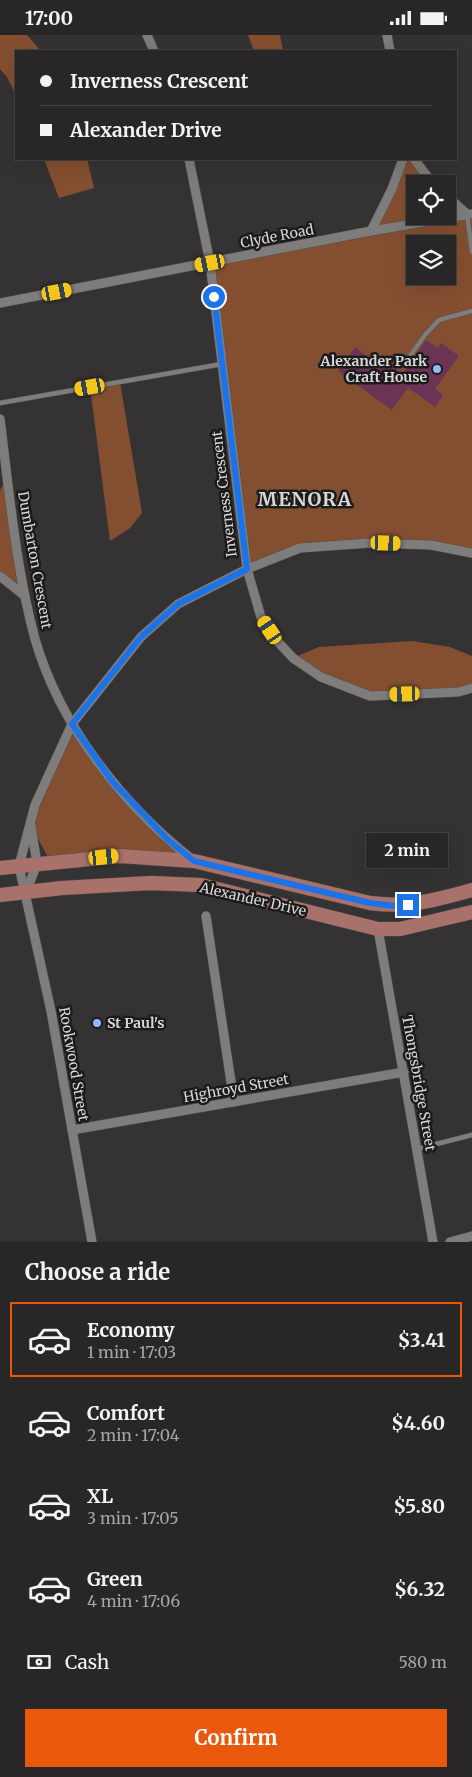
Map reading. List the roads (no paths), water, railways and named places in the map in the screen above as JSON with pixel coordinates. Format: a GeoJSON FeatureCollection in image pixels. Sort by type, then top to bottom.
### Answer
{"type":"FeatureCollection","features":[{"type":"Feature","properties":{"kind":"main road","name":"Alexander Drive"},"geometry":{"type":"LineString","coordinates":[[0,868],[120,856],[194,861],[370,903],[395,906],[422,903],[472,890]]}},
{"type":"Feature","properties":{"kind":"main road","name":"Alexander Drive"},"geometry":{"type":"LineString","coordinates":[[0,895],[150,883],[201,885],[378,929],[400,929],[472,912]]}},
{"type":"Feature","properties":{"kind":"street"},"geometry":{"type":"LineString","coordinates":[[147,35],[154,50]]}},
{"type":"Feature","properties":{"kind":"street"},"geometry":{"type":"LineString","coordinates":[[387,35],[390,50]]}},
{"type":"Feature","properties":{"kind":"street","name":"Inverness Crescent"},"geometry":{"type":"LineString","coordinates":[[189,160],[210,263],[247,569],[261,617],[279,643],[293,658],[321,677],[370,695],[458,692],[472,688]]}},
{"type":"Feature","properties":{"kind":"street"},"geometry":{"type":"LineString","coordinates":[[370,231],[392,189],[403,160]]}},
{"type":"Feature","properties":{"kind":"street"},"geometry":{"type":"LineString","coordinates":[[415,160],[426,175]]}},
{"type":"Feature","properties":{"kind":"street"},"geometry":{"type":"LineString","coordinates":[[456,203],[470,214]]}},
{"type":"Feature","properties":{"kind":"street","name":"Clyde Road"},"geometry":{"type":"LineString","coordinates":[[0,303],[370,231],[470,214]]}},
{"type":"Feature","properties":{"kind":"street","name":"Dumbarton Crescent"},"geometry":{"type":"LineString","coordinates":[[0,419],[25,596],[35,640],[51,684],[72,724],[112,781],[168,840],[194,861]]}},
{"type":"Feature","properties":{"kind":"street"},"geometry":{"type":"LineString","coordinates":[[0,490],[7,479]]}},
{"type":"Feature","properties":{"kind":"street"},"geometry":{"type":"LineString","coordinates":[[19,865],[31,826],[35,805],[72,724],[141,637],[178,604],[247,569],[300,548],[370,543],[431,545],[472,553]]}},
{"type":"Feature","properties":{"kind":"street"},"geometry":{"type":"LineString","coordinates":[[0,576],[25,596]]}},
{"type":"Feature","properties":{"kind":"street"},"geometry":{"type":"LineString","coordinates":[[26,893],[37,864],[31,826]]}},
{"type":"Feature","properties":{"kind":"street","name":"Rookwood Street"},"geometry":{"type":"LineString","coordinates":[[19,865],[51,1011],[92,1242]]}},
{"type":"Feature","properties":{"kind":"street"},"geometry":{"type":"LineString","coordinates":[[206,916],[234,1102]]}},
{"type":"Feature","properties":{"kind":"street","name":"Thongsbridge Street"},"geometry":{"type":"LineString","coordinates":[[378,929],[433,1242]]}},
{"type":"Feature","properties":{"kind":"street","name":"Highroyd Street"},"geometry":{"type":"LineString","coordinates":[[72,1130],[404,1073]]}},
{"type":"Feature","properties":{"kind":"street"},"geometry":{"type":"LineString","coordinates":[[450,1242],[472,1236]]}},
{"type":"Feature","properties":{"kind":"lane"},"geometry":{"type":"LineString","coordinates":[[470,214],[472,252]]}},
{"type":"Feature","properties":{"kind":"lane"},"geometry":{"type":"LineString","coordinates":[[407,360],[431,327],[440,320],[472,311]]}},
{"type":"Feature","properties":{"kind":"lane"},"geometry":{"type":"LineString","coordinates":[[0,403],[222,364]]}},
{"type":"Feature","properties":{"kind":"lane"},"geometry":{"type":"LineString","coordinates":[[417,1149],[472,1135]]}},
{"type":"Feature","properties":{"kind":"place","name":"Alexander Park Craft House"},"geometry":{"type":"Point","coordinates":[437,369]}},
{"type":"Feature","properties":{"kind":"place","name":"St Paul's"},"geometry":{"type":"Point","coordinates":[97,1023]}},
{"type":"Feature","properties":{"kind":"district","name":"MENORA"},"geometry":{"type":"Point","coordinates":[305,499]}}]}
